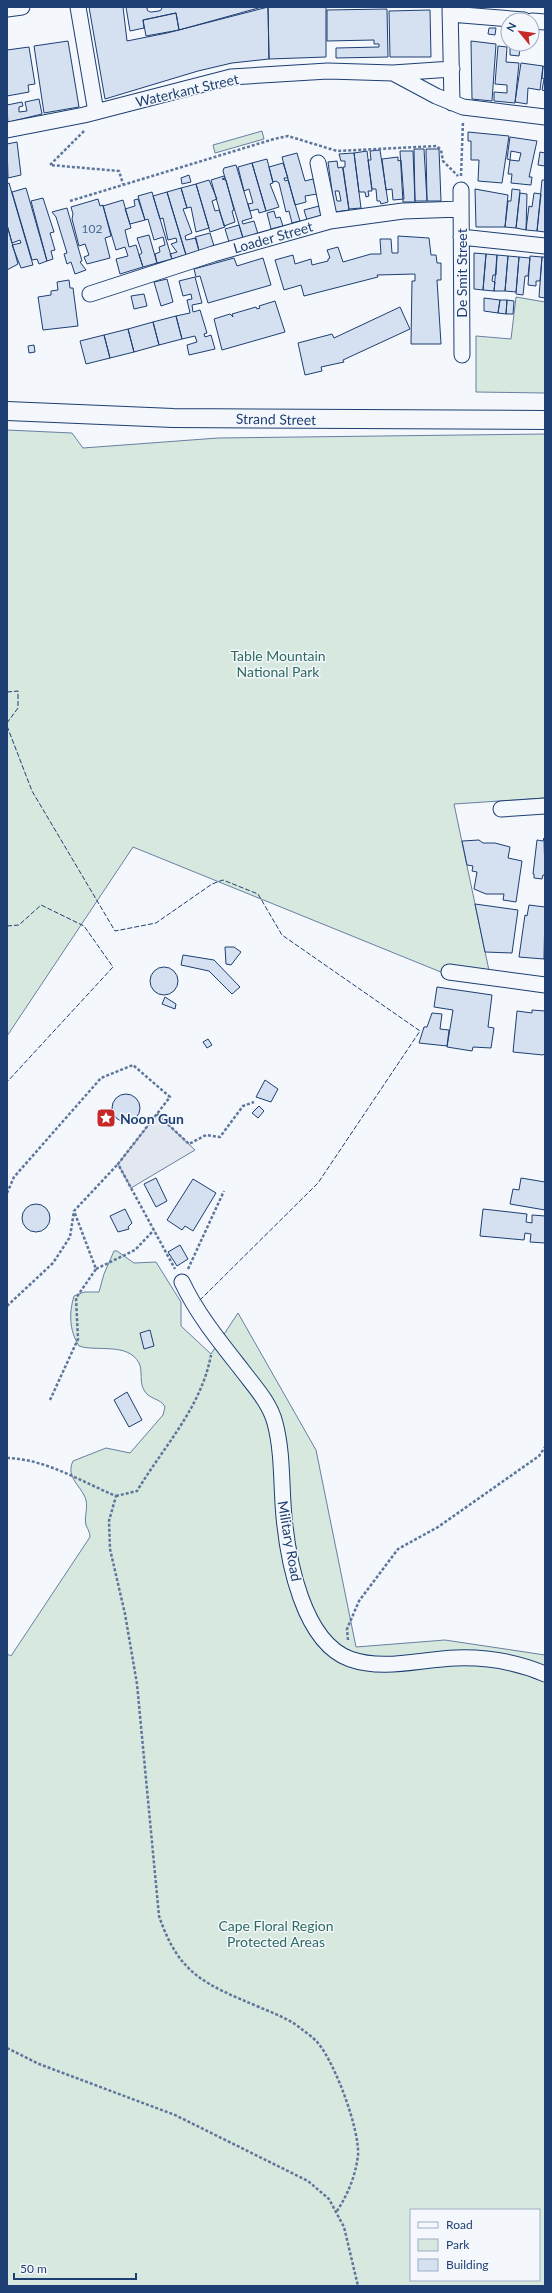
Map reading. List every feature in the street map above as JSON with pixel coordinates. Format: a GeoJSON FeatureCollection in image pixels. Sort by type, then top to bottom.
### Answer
{"type":"FeatureCollection","features":[{"type":"Feature","properties":{"kind":"street"},"geometry":{"type":"LineString","coordinates":[[7,9],[22,7]]}},
{"type":"Feature","properties":{"kind":"street"},"geometry":{"type":"LineString","coordinates":[[78,7],[96,112]]}},
{"type":"Feature","properties":{"kind":"street"},"geometry":{"type":"LineString","coordinates":[[457,105],[452,69],[448,9],[500,17]]}},
{"type":"Feature","properties":{"kind":"street","name":"Waterkant Street"},"geometry":{"type":"LineString","coordinates":[[7,130],[96,112],[231,77],[328,71],[393,73],[452,69]]}},
{"type":"Feature","properties":{"kind":"street","name":"Waterkant Street"},"geometry":{"type":"LineString","coordinates":[[393,73],[457,105],[545,117]]}},
{"type":"Feature","properties":{"kind":"street"},"geometry":{"type":"LineString","coordinates":[[318,163],[330,222]]}},
{"type":"Feature","properties":{"kind":"street","name":"De Smit Street"},"geometry":{"type":"LineString","coordinates":[[461,190],[462,355]]}},
{"type":"Feature","properties":{"kind":"street","name":"Loader Street"},"geometry":{"type":"LineString","coordinates":[[90,294],[213,254],[330,222],[403,211],[461,209]]}},
{"type":"Feature","properties":{"kind":"street"},"geometry":{"type":"LineString","coordinates":[[461,237],[545,246]]}},
{"type":"Feature","properties":{"kind":"street","name":"Strand Street"},"geometry":{"type":"LineString","coordinates":[[7,411],[173,418],[545,420]]}},
{"type":"Feature","properties":{"kind":"street"},"geometry":{"type":"LineString","coordinates":[[501,809],[545,806]]}},
{"type":"Feature","properties":{"kind":"street"},"geometry":{"type":"LineString","coordinates":[[450,972],[545,985]]}},
{"type":"Feature","properties":{"kind":"street","name":"Military Road"},"geometry":{"type":"LineString","coordinates":[[182,1282],[193,1305],[263,1399],[275,1422],[278,1441],[284,1518],[293,1571],[304,1605],[316,1630],[331,1648],[349,1659],[376,1664],[457,1658],[490,1659],[531,1668],[545,1674]]}},
{"type":"Feature","properties":{"kind":"path"},"geometry":{"type":"LineString","coordinates":[[70,201],[288,136],[337,151],[437,146],[442,150],[443,161],[461,179],[457,105]]}},
{"type":"Feature","properties":{"kind":"path"},"geometry":{"type":"LineString","coordinates":[[88,127],[50,165],[119,171],[123,184]]}},
{"type":"Feature","properties":{"kind":"path"},"geometry":{"type":"LineString","coordinates":[[7,1193],[14,1177],[101,1078],[133,1065],[170,1097],[118,1164],[74,1211],[70,1237],[53,1263],[7,1306]]}},
{"type":"Feature","properties":{"kind":"path"},"geometry":{"type":"LineString","coordinates":[[157,1114],[189,1144],[206,1135],[220,1136],[243,1106],[254,1102]]}},
{"type":"Feature","properties":{"kind":"path"},"geometry":{"type":"LineString","coordinates":[[118,1164],[182,1282]]}},
{"type":"Feature","properties":{"kind":"path"},"geometry":{"type":"LineString","coordinates":[[182,1282],[224,1191]]}},
{"type":"Feature","properties":{"kind":"path"},"geometry":{"type":"LineString","coordinates":[[74,1211],[96,1269]]}},
{"type":"Feature","properties":{"kind":"path"},"geometry":{"type":"LineString","coordinates":[[50,1400],[78,1339],[76,1298],[96,1269],[135,1250],[154,1230]]}},
{"type":"Feature","properties":{"kind":"path"},"geometry":{"type":"LineString","coordinates":[[7,1458],[20,1458],[66,1472],[116,1496],[136,1491],[155,1461],[186,1420],[207,1377],[215,1335]]}},
{"type":"Feature","properties":{"kind":"path"},"geometry":{"type":"LineString","coordinates":[[349,1659],[347,1629],[359,1601],[398,1549],[438,1527],[539,1456],[545,1448]]}},
{"type":"Feature","properties":{"kind":"path"},"geometry":{"type":"LineString","coordinates":[[116,1496],[109,1521],[110,1549],[125,1614],[137,1684],[159,1916],[167,1941],[182,1964],[201,1979],[227,1994],[286,2019],[318,2043],[329,2061],[345,2098],[356,2131],[358,2155],[352,2185],[336,2211]]}},
{"type":"Feature","properties":{"kind":"path"},"geometry":{"type":"LineString","coordinates":[[7,2048],[39,2064],[143,2102],[233,2143],[308,2181],[329,2199],[344,2227],[358,2286]]}},
{"type":"Feature","properties":{"kind":"green space"},"geometry":{"type":"Polygon","coordinates":[[[262,131],[264,139],[215,153],[213,145],[262,131]]]}},
{"type":"Feature","properties":{"kind":"green space"},"geometry":{"type":"Polygon","coordinates":[[[516,297],[545,302],[545,393],[476,392],[476,336],[511,339],[516,297]]]}},
{"type":"Feature","properties":{"kind":"green space","name":"Table Mountain National Park"},"geometry":{"type":"Polygon","coordinates":[[[7,430],[72,433],[83,448],[218,438],[545,434],[545,798],[454,804],[491,980],[458,979],[133,847],[7,1036],[7,430]]]}},
{"type":"Feature","properties":{"kind":"green space","name":"Cape Floral Region Protected Areas"},"geometry":{"type":"Polygon","coordinates":[[[114,1251],[117,1251],[134,1263],[156,1262],[181,1302],[181,1326],[211,1354],[238,1313],[316,1450],[356,1647],[445,1640],[545,1655],[545,2286],[7,2286],[7,1654],[11,1656],[90,1537],[86,1525],[86,1500],[71,1472],[73,1461],[106,1448],[130,1453],[163,1415],[165,1407],[161,1402],[149,1396],[144,1390],[141,1369],[134,1356],[120,1350],[86,1348],[79,1346],[73,1334],[71,1321],[71,1309],[74,1296],[84,1292],[99,1292],[104,1274],[114,1251]]]}},
{"type":"Feature","properties":{"kind":"shaded area"},"geometry":{"type":"Polygon","coordinates":[[[157,1114],[195,1150],[131,1188],[118,1164],[157,1114]]]}},
{"type":"Feature","properties":{"kind":"building"},"geometry":{"type":"Polygon","coordinates":[[[89,7],[123,7],[127,41],[167,33],[268,7],[269,59],[232,63],[198,71],[105,99],[89,7]]]}},
{"type":"Feature","properties":{"kind":"building"},"geometry":{"type":"Polygon","coordinates":[[[126,7],[262,7],[179,30],[176,13],[143,20],[144,28],[130,31],[126,7]]]}},
{"type":"Feature","properties":{"kind":"building"},"geometry":{"type":"Polygon","coordinates":[[[268,7],[326,7],[326,57],[269,59],[268,7]]]}},
{"type":"Feature","properties":{"kind":"building"},"geometry":{"type":"Polygon","coordinates":[[[387,9],[388,57],[336,58],[336,48],[379,47],[379,44],[374,44],[374,40],[327,41],[327,10],[387,9]]]}},
{"type":"Feature","properties":{"kind":"building"},"geometry":{"type":"Polygon","coordinates":[[[430,10],[431,57],[390,57],[389,11],[430,10]]]}},
{"type":"Feature","properties":{"kind":"building"},"geometry":{"type":"Polygon","coordinates":[[[176,13],[179,30],[146,36],[143,20],[176,13]]]}},
{"type":"Feature","properties":{"kind":"building"},"geometry":{"type":"Polygon","coordinates":[[[489,28],[496,28],[495,35],[488,34],[489,28]]]}},
{"type":"Feature","properties":{"kind":"building"},"geometry":{"type":"Polygon","coordinates":[[[68,41],[79,107],[44,113],[34,46],[68,41]]]}},
{"type":"Feature","properties":{"kind":"building"},"geometry":{"type":"Polygon","coordinates":[[[471,41],[496,44],[492,101],[472,99],[471,41]]]}},
{"type":"Feature","properties":{"kind":"building"},"geometry":{"type":"Polygon","coordinates":[[[498,46],[500,46],[500,52],[507,52],[506,62],[519,63],[515,103],[494,101],[494,92],[507,93],[507,85],[495,84],[498,46]]]}},
{"type":"Feature","properties":{"kind":"building"},"geometry":{"type":"Polygon","coordinates":[[[29,47],[35,84],[28,85],[29,92],[7,96],[7,50],[29,47]]]}},
{"type":"Feature","properties":{"kind":"building"},"geometry":{"type":"Polygon","coordinates":[[[510,52],[520,52],[519,56],[510,55],[510,52]]]}},
{"type":"Feature","properties":{"kind":"building"},"geometry":{"type":"Polygon","coordinates":[[[521,63],[543,66],[540,90],[528,88],[527,104],[515,102],[521,63]]]}},
{"type":"Feature","properties":{"kind":"building"},"geometry":{"type":"Polygon","coordinates":[[[543,66],[545,67],[545,91],[542,90],[544,79],[542,78],[543,66]]]}},
{"type":"Feature","properties":{"kind":"building"},"geometry":{"type":"Polygon","coordinates":[[[39,99],[42,114],[13,121],[13,124],[8,125],[7,105],[22,102],[23,106],[19,107],[19,112],[27,111],[25,102],[39,99]]]}},
{"type":"Feature","properties":{"kind":"building"},"geometry":{"type":"Polygon","coordinates":[[[468,132],[509,136],[502,183],[478,181],[479,160],[471,160],[471,141],[468,141],[468,132]]]}},
{"type":"Feature","properties":{"kind":"building"},"geometry":{"type":"Polygon","coordinates":[[[510,137],[537,141],[529,177],[532,177],[531,185],[511,183],[512,174],[508,174],[510,160],[507,159],[510,137]],[[511,151],[510,160],[519,161],[521,153],[511,151]]]}},
{"type":"Feature","properties":{"kind":"building"},"geometry":{"type":"Polygon","coordinates":[[[17,142],[21,175],[8,178],[7,144],[17,142]]]}},
{"type":"Feature","properties":{"kind":"building"},"geometry":{"type":"Polygon","coordinates":[[[414,149],[424,149],[427,201],[415,201],[414,149]]]}},
{"type":"Feature","properties":{"kind":"building"},"geometry":{"type":"Polygon","coordinates":[[[426,149],[439,149],[441,201],[427,201],[426,149]]]}},
{"type":"Feature","properties":{"kind":"building"},"geometry":{"type":"Polygon","coordinates":[[[380,150],[388,202],[381,204],[380,201],[377,201],[376,189],[372,189],[368,160],[371,160],[370,151],[380,150]]]}},
{"type":"Feature","properties":{"kind":"building"},"geometry":{"type":"Polygon","coordinates":[[[367,151],[372,191],[368,191],[369,196],[366,197],[365,192],[359,192],[354,153],[367,151]]]}},
{"type":"Feature","properties":{"kind":"building"},"geometry":{"type":"Polygon","coordinates":[[[400,151],[413,151],[415,202],[403,202],[400,151]]]}},
{"type":"Feature","properties":{"kind":"building"},"geometry":{"type":"Polygon","coordinates":[[[540,152],[545,153],[545,166],[538,165],[540,152]]]}},
{"type":"Feature","properties":{"kind":"building"},"geometry":{"type":"Polygon","coordinates":[[[297,153],[305,181],[313,179],[317,194],[305,196],[306,202],[295,205],[282,157],[297,153]]]}},
{"type":"Feature","properties":{"kind":"building"},"geometry":{"type":"Polygon","coordinates":[[[354,153],[361,208],[349,209],[343,167],[345,167],[345,161],[341,161],[339,154],[354,153]]]}},
{"type":"Feature","properties":{"kind":"building"},"geometry":{"type":"Polygon","coordinates":[[[398,157],[398,161],[401,160],[404,199],[393,200],[392,189],[386,190],[382,159],[398,157]]]}},
{"type":"Feature","properties":{"kind":"building"},"geometry":{"type":"Polygon","coordinates":[[[267,159],[273,183],[270,184],[279,207],[266,211],[252,163],[267,159]]]}},
{"type":"Feature","properties":{"kind":"building"},"geometry":{"type":"Polygon","coordinates":[[[337,161],[338,168],[342,167],[349,210],[335,212],[328,162],[337,161]],[[335,191],[337,201],[341,201],[339,191],[335,191]]]}},
{"type":"Feature","properties":{"kind":"building"},"geometry":{"type":"Polygon","coordinates":[[[252,163],[266,211],[259,213],[258,209],[250,211],[248,204],[253,203],[249,189],[244,191],[238,167],[252,163]]]}},
{"type":"Feature","properties":{"kind":"building"},"geometry":{"type":"Polygon","coordinates":[[[283,163],[288,178],[284,178],[285,181],[288,180],[300,221],[292,223],[289,211],[286,212],[279,183],[276,181],[273,182],[269,167],[283,163]]]}},
{"type":"Feature","properties":{"kind":"building"},"geometry":{"type":"Polygon","coordinates":[[[236,165],[252,218],[242,221],[243,224],[254,221],[258,234],[243,238],[223,171],[224,168],[236,165]]]}},
{"type":"Feature","properties":{"kind":"building"},"geometry":{"type":"Polygon","coordinates":[[[189,175],[191,182],[182,184],[181,178],[189,175]]]}},
{"type":"Feature","properties":{"kind":"building"},"geometry":{"type":"Polygon","coordinates":[[[224,176],[225,178],[222,179],[226,180],[234,210],[232,211],[235,222],[224,226],[211,180],[224,176]]]}},
{"type":"Feature","properties":{"kind":"building"},"geometry":{"type":"Polygon","coordinates":[[[209,180],[217,199],[212,201],[215,211],[219,210],[225,227],[210,232],[196,184],[209,180]]]}},
{"type":"Feature","properties":{"kind":"building"},"geometry":{"type":"Polygon","coordinates":[[[542,180],[545,180],[545,232],[537,231],[542,180]]]}},
{"type":"Feature","properties":{"kind":"building"},"geometry":{"type":"Polygon","coordinates":[[[9,183],[33,265],[21,268],[12,245],[21,243],[20,240],[12,243],[7,225],[7,184],[9,183]]]}},
{"type":"Feature","properties":{"kind":"building"},"geometry":{"type":"Polygon","coordinates":[[[196,184],[209,228],[196,232],[191,207],[187,208],[181,188],[196,184]]]}},
{"type":"Feature","properties":{"kind":"building"},"geometry":{"type":"Polygon","coordinates":[[[26,188],[47,261],[39,264],[37,259],[32,260],[12,192],[26,188]]]}},
{"type":"Feature","properties":{"kind":"building"},"geometry":{"type":"Polygon","coordinates":[[[181,188],[187,208],[183,209],[192,233],[185,236],[186,240],[196,238],[199,251],[186,255],[167,192],[181,188]]]}},
{"type":"Feature","properties":{"kind":"building"},"geometry":{"type":"Polygon","coordinates":[[[475,189],[508,195],[505,227],[476,227],[475,189]]]}},
{"type":"Feature","properties":{"kind":"building"},"geometry":{"type":"Polygon","coordinates":[[[512,189],[520,190],[516,228],[505,227],[508,201],[511,201],[512,189]]]}},
{"type":"Feature","properties":{"kind":"building"},"geometry":{"type":"Polygon","coordinates":[[[152,192],[172,259],[157,263],[155,254],[160,252],[159,247],[165,245],[163,237],[154,240],[148,219],[145,220],[138,196],[152,192]]]}},
{"type":"Feature","properties":{"kind":"building"},"geometry":{"type":"Polygon","coordinates":[[[167,192],[186,255],[172,259],[170,254],[177,252],[171,244],[177,242],[176,238],[168,240],[163,218],[160,219],[153,196],[167,192]]]}},
{"type":"Feature","properties":{"kind":"building"},"geometry":{"type":"Polygon","coordinates":[[[520,193],[527,194],[526,230],[516,228],[520,193]]]}},
{"type":"Feature","properties":{"kind":"building"},"geometry":{"type":"Polygon","coordinates":[[[534,193],[541,194],[537,231],[526,230],[529,206],[532,207],[534,193]]]}},
{"type":"Feature","properties":{"kind":"building"},"geometry":{"type":"Polygon","coordinates":[[[43,198],[54,232],[50,233],[55,250],[51,251],[53,259],[47,261],[31,201],[43,198]]]}},
{"type":"Feature","properties":{"kind":"building"},"geometry":{"type":"Polygon","coordinates":[[[98,199],[100,206],[103,205],[111,236],[105,238],[110,258],[87,264],[84,257],[89,255],[85,244],[79,246],[72,219],[73,214],[71,207],[98,199]]]}},
{"type":"Feature","properties":{"kind":"building"},"geometry":{"type":"Polygon","coordinates":[[[138,199],[145,220],[130,224],[125,209],[135,206],[134,200],[138,199]]]}},
{"type":"Feature","properties":{"kind":"building"},"geometry":{"type":"Polygon","coordinates":[[[123,200],[131,228],[125,230],[129,247],[136,245],[143,267],[120,274],[116,259],[128,256],[125,247],[116,250],[103,206],[123,200]]]}},
{"type":"Feature","properties":{"kind":"building"},"geometry":{"type":"Polygon","coordinates":[[[319,206],[321,216],[307,220],[304,210],[319,206]]]}},
{"type":"Feature","properties":{"kind":"building"},"geometry":{"type":"Polygon","coordinates":[[[67,208],[82,261],[80,262],[86,270],[75,274],[71,262],[67,264],[64,254],[67,253],[56,217],[52,212],[67,208]]]}},
{"type":"Feature","properties":{"kind":"building"},"geometry":{"type":"Polygon","coordinates":[[[274,211],[276,218],[280,217],[283,226],[271,229],[267,213],[274,211]]]}},
{"type":"Feature","properties":{"kind":"building"},"geometry":{"type":"Polygon","coordinates":[[[7,225],[18,264],[7,270],[7,225]]]}},
{"type":"Feature","properties":{"kind":"building"},"geometry":{"type":"Polygon","coordinates":[[[239,225],[243,238],[229,242],[225,229],[239,225]]]}},
{"type":"Feature","properties":{"kind":"building"},"geometry":{"type":"Polygon","coordinates":[[[210,233],[214,246],[199,251],[195,237],[210,233]]]}},
{"type":"Feature","properties":{"kind":"building"},"geometry":{"type":"Polygon","coordinates":[[[149,235],[157,263],[143,267],[139,255],[142,253],[137,238],[149,235]]]}},
{"type":"Feature","properties":{"kind":"building"},"geometry":{"type":"Polygon","coordinates":[[[398,236],[429,238],[431,255],[436,255],[437,263],[441,263],[441,280],[437,280],[441,344],[411,344],[412,281],[415,281],[415,274],[377,275],[378,277],[304,296],[301,285],[284,290],[275,260],[293,255],[295,264],[311,259],[312,265],[328,261],[330,258],[327,250],[338,247],[343,262],[371,254],[381,254],[380,239],[391,239],[392,253],[398,253],[398,236]]]}},
{"type":"Feature","properties":{"kind":"building"},"geometry":{"type":"Polygon","coordinates":[[[474,253],[486,254],[483,290],[474,289],[474,253]]]}},
{"type":"Feature","properties":{"kind":"building"},"geometry":{"type":"Polygon","coordinates":[[[486,254],[497,255],[496,275],[493,275],[492,281],[495,282],[494,291],[483,290],[486,254]]]}},
{"type":"Feature","properties":{"kind":"building"},"geometry":{"type":"Polygon","coordinates":[[[497,255],[508,256],[505,291],[494,291],[497,255]]]}},
{"type":"Feature","properties":{"kind":"building"},"geometry":{"type":"Polygon","coordinates":[[[508,256],[519,257],[516,292],[505,291],[508,256]]]}},
{"type":"Feature","properties":{"kind":"building"},"geometry":{"type":"Polygon","coordinates":[[[530,256],[542,257],[540,281],[536,281],[536,286],[528,285],[530,256]]]}},
{"type":"Feature","properties":{"kind":"building"},"geometry":{"type":"Polygon","coordinates":[[[519,257],[530,258],[528,276],[525,276],[523,295],[516,294],[519,257]]]}},
{"type":"Feature","properties":{"kind":"building"},"geometry":{"type":"Polygon","coordinates":[[[542,257],[545,257],[545,298],[539,297],[542,257]]]}},
{"type":"Feature","properties":{"kind":"building"},"geometry":{"type":"Polygon","coordinates":[[[234,258],[237,266],[263,258],[271,285],[208,303],[200,276],[196,277],[194,269],[234,258]]]}},
{"type":"Feature","properties":{"kind":"building"},"geometry":{"type":"Polygon","coordinates":[[[195,277],[202,303],[192,305],[193,312],[200,310],[207,333],[204,334],[205,337],[211,335],[215,349],[189,355],[187,345],[197,342],[195,336],[182,339],[176,316],[190,313],[187,300],[192,299],[191,294],[183,296],[179,281],[195,277]]]}},
{"type":"Feature","properties":{"kind":"building"},"geometry":{"type":"Polygon","coordinates":[[[167,279],[173,302],[161,306],[154,282],[167,279]]]}},
{"type":"Feature","properties":{"kind":"building"},"geometry":{"type":"Polygon","coordinates":[[[69,280],[70,288],[73,288],[78,326],[43,330],[38,297],[51,295],[51,291],[58,290],[57,282],[69,280]]]}},
{"type":"Feature","properties":{"kind":"building"},"geometry":{"type":"Polygon","coordinates":[[[144,294],[147,306],[134,309],[131,296],[144,294]]]}},
{"type":"Feature","properties":{"kind":"building"},"geometry":{"type":"Polygon","coordinates":[[[484,298],[500,300],[498,313],[484,311],[484,298]]]}},
{"type":"Feature","properties":{"kind":"building"},"geometry":{"type":"Polygon","coordinates":[[[500,300],[507,300],[506,314],[498,313],[500,300]]]}},
{"type":"Feature","properties":{"kind":"building"},"geometry":{"type":"Polygon","coordinates":[[[507,300],[514,301],[513,314],[506,314],[507,300]]]}},
{"type":"Feature","properties":{"kind":"building"},"geometry":{"type":"Polygon","coordinates":[[[275,301],[285,332],[222,350],[214,319],[230,314],[233,317],[232,314],[256,307],[257,309],[260,308],[259,306],[275,301]]]}},
{"type":"Feature","properties":{"kind":"building"},"geometry":{"type":"Polygon","coordinates":[[[400,307],[410,329],[343,360],[344,362],[321,367],[322,371],[305,375],[298,343],[332,334],[334,338],[400,307]]]}},
{"type":"Feature","properties":{"kind":"building"},"geometry":{"type":"Polygon","coordinates":[[[176,316],[182,339],[159,345],[153,322],[176,316]]]}},
{"type":"Feature","properties":{"kind":"building"},"geometry":{"type":"Polygon","coordinates":[[[153,322],[159,345],[134,352],[128,329],[153,322]]]}},
{"type":"Feature","properties":{"kind":"building"},"geometry":{"type":"Polygon","coordinates":[[[128,329],[134,352],[110,358],[104,335],[128,329]]]}},
{"type":"Feature","properties":{"kind":"building"},"geometry":{"type":"Polygon","coordinates":[[[104,335],[110,358],[86,364],[80,341],[104,335]]]}},
{"type":"Feature","properties":{"kind":"building"},"geometry":{"type":"Polygon","coordinates":[[[34,345],[35,352],[29,353],[28,346],[34,345]]]}},
{"type":"Feature","properties":{"kind":"building"},"geometry":{"type":"Polygon","coordinates":[[[544,838],[545,875],[543,875],[542,879],[534,878],[533,874],[537,840],[543,841],[544,838]]]}},
{"type":"Feature","properties":{"kind":"building"},"geometry":{"type":"Polygon","coordinates":[[[479,840],[483,843],[495,843],[510,847],[508,858],[522,861],[516,902],[503,900],[504,894],[486,894],[474,889],[477,872],[472,871],[473,866],[467,865],[462,841],[479,840]]]}},
{"type":"Feature","properties":{"kind":"building"},"geometry":{"type":"Polygon","coordinates":[[[475,904],[518,910],[512,953],[485,952],[475,904]]]}},
{"type":"Feature","properties":{"kind":"building"},"geometry":{"type":"Polygon","coordinates":[[[529,905],[545,907],[544,959],[519,957],[525,915],[527,916],[529,905]]]}},
{"type":"Feature","properties":{"kind":"building"},"geometry":{"type":"Polygon","coordinates":[[[225,947],[234,947],[241,952],[231,965],[226,964],[225,947]]]}},
{"type":"Feature","properties":{"kind":"building"},"geometry":{"type":"Polygon","coordinates":[[[183,955],[214,960],[240,987],[232,994],[209,971],[181,965],[183,955]]]}},
{"type":"Feature","properties":{"kind":"building"},"geometry":{"type":"Polygon","coordinates":[[[164,967],[174,971],[178,981],[174,991],[164,995],[154,991],[150,981],[154,971],[164,967]]]}},
{"type":"Feature","properties":{"kind":"building"},"geometry":{"type":"Polygon","coordinates":[[[437,987],[492,995],[488,1027],[494,1028],[491,1048],[473,1047],[472,1051],[447,1047],[453,1010],[434,1007],[437,987]]]}},
{"type":"Feature","properties":{"kind":"building"},"geometry":{"type":"Polygon","coordinates":[[[165,997],[176,1004],[175,1009],[162,1004],[165,997]]]}},
{"type":"Feature","properties":{"kind":"building"},"geometry":{"type":"Polygon","coordinates":[[[532,1010],[545,1011],[545,1053],[543,1055],[513,1052],[517,1011],[532,1013],[532,1010]]]}},
{"type":"Feature","properties":{"kind":"building"},"geometry":{"type":"Polygon","coordinates":[[[432,1013],[442,1014],[440,1029],[449,1030],[447,1046],[419,1043],[424,1027],[427,1027],[432,1013]]]}},
{"type":"Feature","properties":{"kind":"building"},"geometry":{"type":"Polygon","coordinates":[[[208,1039],[212,1045],[207,1048],[203,1042],[208,1039]]]}},
{"type":"Feature","properties":{"kind":"building"},"geometry":{"type":"Polygon","coordinates":[[[265,1080],[278,1089],[271,1102],[256,1097],[265,1080]]]}},
{"type":"Feature","properties":{"kind":"building"},"geometry":{"type":"Polygon","coordinates":[[[126,1094],[136,1098],[140,1108],[136,1118],[126,1122],[116,1118],[112,1108],[116,1098],[126,1094]]]}},
{"type":"Feature","properties":{"kind":"building"},"geometry":{"type":"Polygon","coordinates":[[[259,1106],[264,1111],[258,1118],[252,1113],[259,1106]]]}},
{"type":"Feature","properties":{"kind":"building"},"geometry":{"type":"Polygon","coordinates":[[[156,1178],[167,1201],[156,1207],[144,1184],[156,1178]]]}},
{"type":"Feature","properties":{"kind":"building"},"geometry":{"type":"Polygon","coordinates":[[[521,1178],[545,1182],[545,1210],[510,1204],[513,1189],[519,1190],[521,1178]]]}},
{"type":"Feature","properties":{"kind":"building"},"geometry":{"type":"Polygon","coordinates":[[[193,1179],[216,1193],[193,1231],[185,1226],[182,1230],[167,1220],[193,1179]]]}},
{"type":"Feature","properties":{"kind":"building"},"geometry":{"type":"Polygon","coordinates":[[[36,1204],[46,1208],[50,1218],[46,1228],[36,1232],[26,1228],[22,1218],[26,1208],[36,1204]]]}},
{"type":"Feature","properties":{"kind":"building"},"geometry":{"type":"Polygon","coordinates":[[[125,1209],[132,1223],[128,1227],[129,1229],[118,1232],[110,1216],[125,1209]]]}},
{"type":"Feature","properties":{"kind":"building"},"geometry":{"type":"Polygon","coordinates":[[[483,1209],[527,1214],[526,1222],[532,1223],[532,1215],[545,1216],[545,1243],[530,1242],[531,1234],[525,1233],[524,1240],[480,1236],[483,1209]]]}},
{"type":"Feature","properties":{"kind":"building"},"geometry":{"type":"Polygon","coordinates":[[[180,1245],[188,1259],[177,1266],[168,1252],[180,1245]]]}},
{"type":"Feature","properties":{"kind":"building"},"geometry":{"type":"Polygon","coordinates":[[[150,1330],[154,1346],[144,1349],[140,1333],[150,1330]]]}},
{"type":"Feature","properties":{"kind":"building"},"geometry":{"type":"Polygon","coordinates":[[[127,1392],[142,1420],[129,1427],[114,1400],[127,1392]]]}},
{"type":"Feature","properties":{"kind":"fence"},"geometry":{"type":"LineString","coordinates":[[7,692],[18,691],[18,708],[7,723]]}},
{"type":"Feature","properties":{"kind":"fence"},"geometry":{"type":"LineString","coordinates":[[7,726],[32,791],[115,931],[156,923],[212,884],[223,880],[258,894],[282,935],[420,1031],[318,1183],[199,1301]]}},
{"type":"Feature","properties":{"kind":"fence"},"geometry":{"type":"LineString","coordinates":[[7,926],[19,925],[41,905],[84,926],[113,967],[7,1082]]}},
{"type":"Feature","properties":{"kind":"place","name":"Noon Gun"},"geometry":{"type":"Point","coordinates":[106,1118]}}]}
